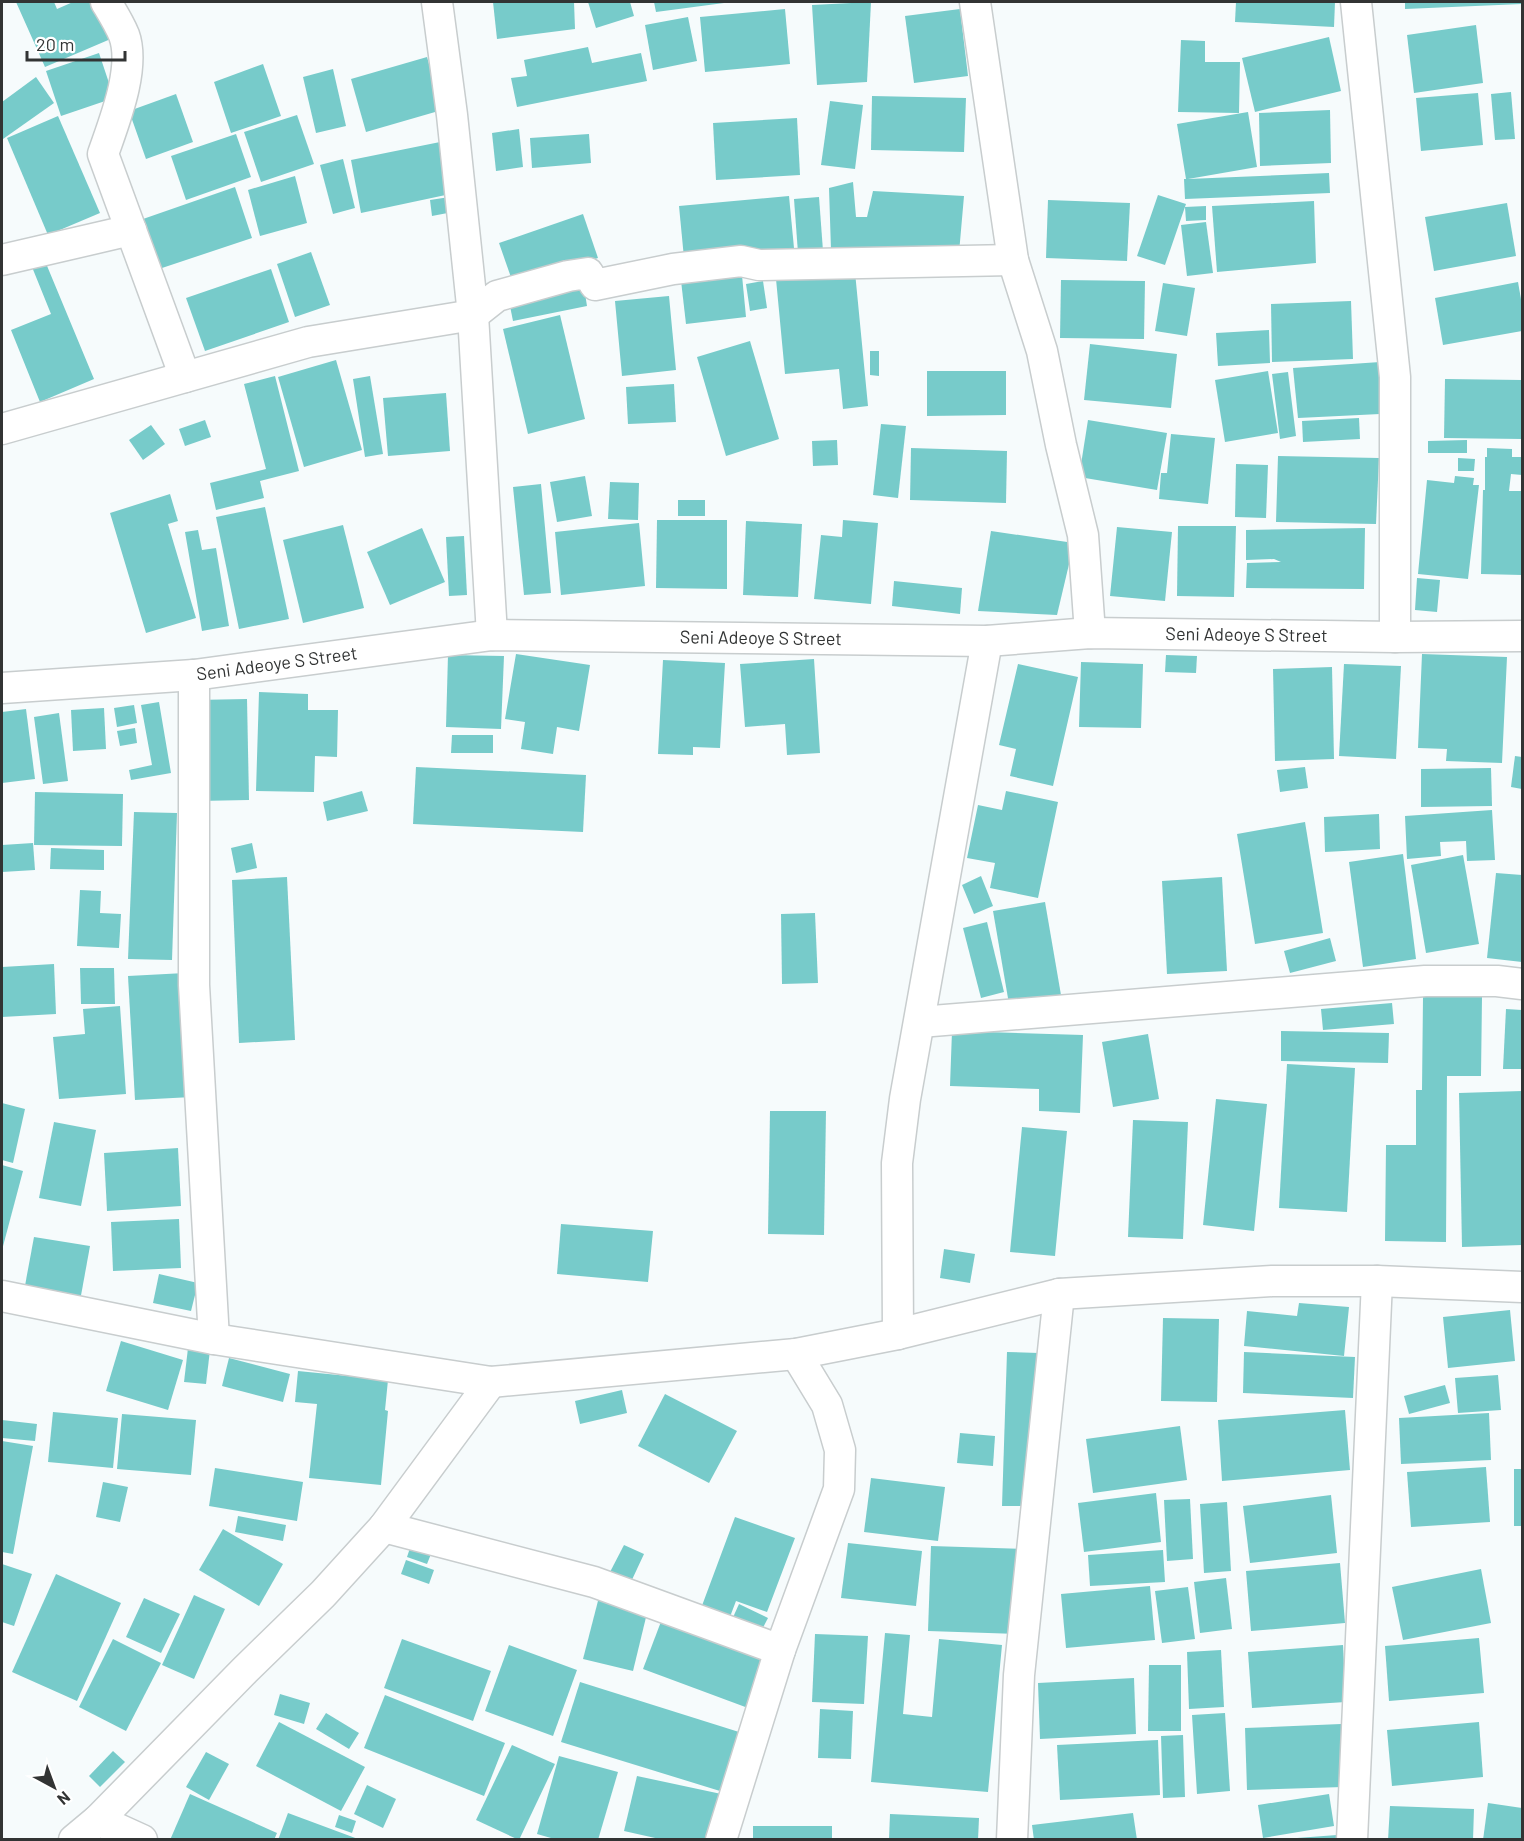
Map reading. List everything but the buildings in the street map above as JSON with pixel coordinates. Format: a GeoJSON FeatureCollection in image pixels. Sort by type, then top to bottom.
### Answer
{"type":"FeatureCollection","features":[{"type":"Feature","properties":{"kind":"street"},"geometry":{"type":"LineString","coordinates":[[106,2],[124,36],[128,69],[103,154],[184,377]]}},
{"type":"Feature","properties":{"kind":"street"},"geometry":{"type":"LineString","coordinates":[[437,2],[452,115],[473,315],[492,635]]}},
{"type":"Feature","properties":{"kind":"street"},"geometry":{"type":"LineString","coordinates":[[975,2],[1013,260],[1042,351],[1061,445],[1083,535],[1090,633]]}},
{"type":"Feature","properties":{"kind":"street"},"geometry":{"type":"LineString","coordinates":[[1356,2],[1395,377],[1395,637]]}},
{"type":"Feature","properties":{"kind":"street"},"geometry":{"type":"LineString","coordinates":[[2,260],[131,230]]}},
{"type":"Feature","properties":{"kind":"street"},"geometry":{"type":"LineString","coordinates":[[2,429],[308,342],[473,315],[497,296],[568,276],[588,273],[595,285],[673,269],[741,261],[759,265],[1013,260]]}},
{"type":"Feature","properties":{"kind":"street","name":"Seni Adeoye S Street"},"geometry":{"type":"LineString","coordinates":[[2,688],[194,675],[492,635],[987,641],[1090,633],[1395,637],[1522,636]]}},
{"type":"Feature","properties":{"kind":"street"},"geometry":{"type":"LineString","coordinates":[[898,1334],[897,1163],[905,1099],[987,641]]}},
{"type":"Feature","properties":{"kind":"street"},"geometry":{"type":"LineString","coordinates":[[194,675],[194,985],[214,1339]]}},
{"type":"Feature","properties":{"kind":"street"},"geometry":{"type":"LineString","coordinates":[[920,1022],[1425,981],[1497,981],[1522,984]]}},
{"type":"Feature","properties":{"kind":"street"},"geometry":{"type":"LineString","coordinates":[[2,1296],[214,1339],[491,1382],[796,1354],[898,1334],[1059,1294],[1272,1281],[1377,1281],[1522,1287]]}},
{"type":"Feature","properties":{"kind":"street"},"geometry":{"type":"LineString","coordinates":[[1352,1839],[1377,1281]]}},
{"type":"Feature","properties":{"kind":"street"},"geometry":{"type":"LineString","coordinates":[[1012,1839],[1019,1675],[1059,1294]]}},
{"type":"Feature","properties":{"kind":"street"},"geometry":{"type":"LineString","coordinates":[[721,1839],[780,1650],[839,1489],[840,1450],[826,1405],[796,1354]]}},
{"type":"Feature","properties":{"kind":"street"},"geometry":{"type":"LineString","coordinates":[[74,1839],[98,1820],[323,1594],[384,1527],[491,1382]]}},
{"type":"Feature","properties":{"kind":"street"},"geometry":{"type":"LineString","coordinates":[[384,1527],[594,1582],[780,1650]]}},
{"type":"Feature","properties":{"kind":"street"},"geometry":{"type":"LineString","coordinates":[[98,1820],[142,1839]]}}]}
